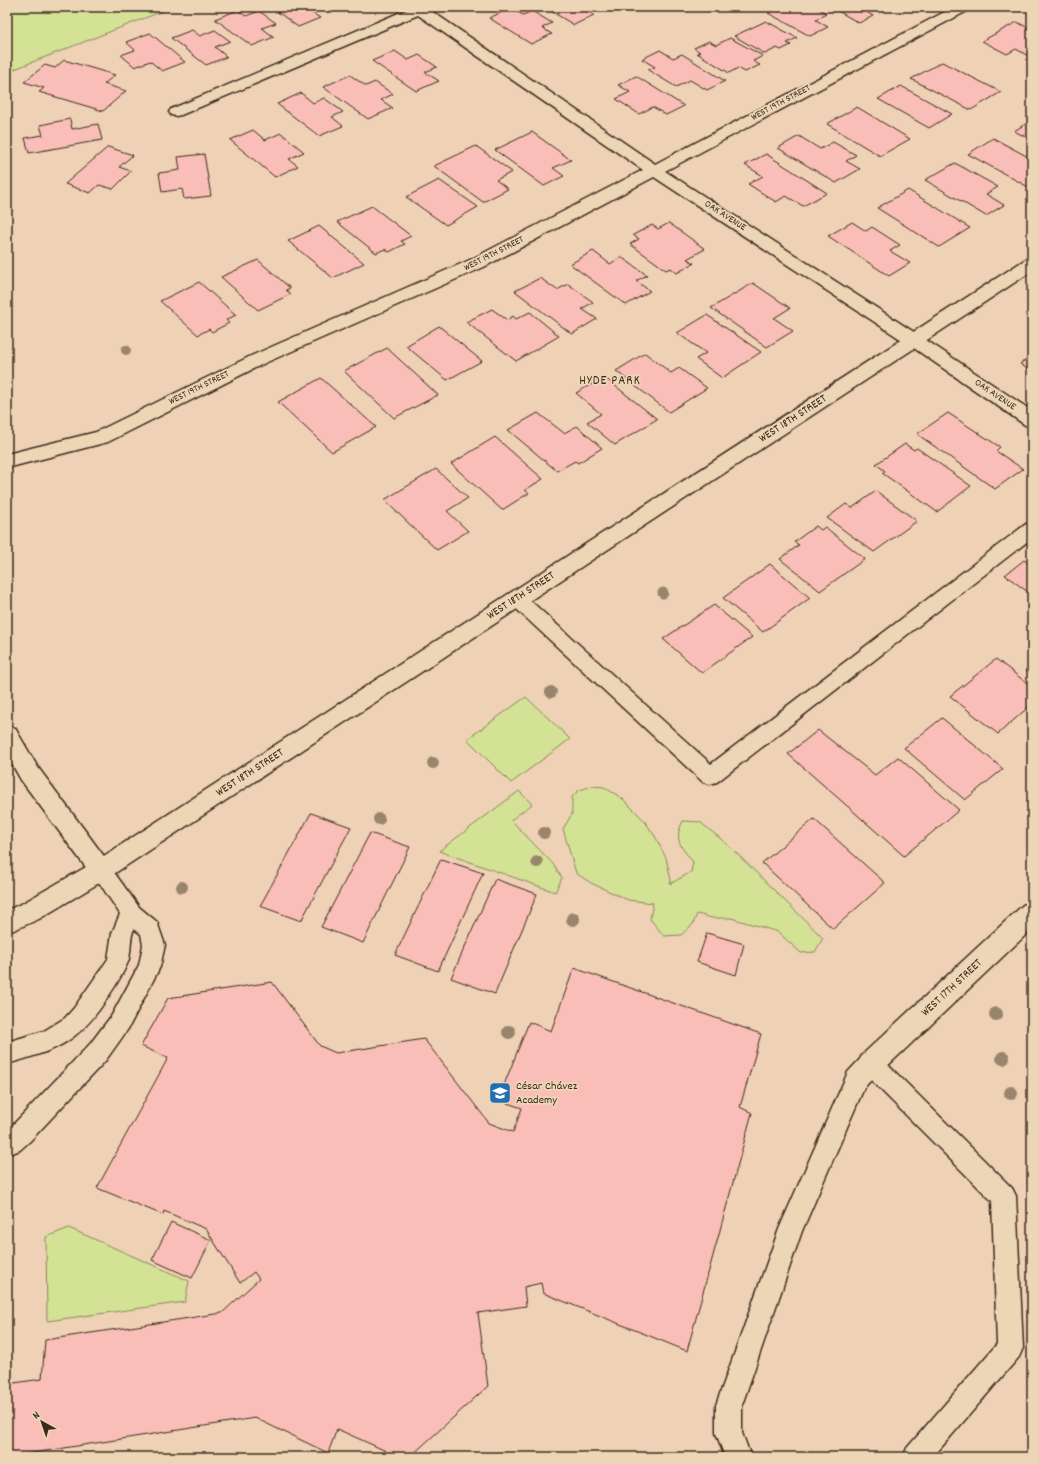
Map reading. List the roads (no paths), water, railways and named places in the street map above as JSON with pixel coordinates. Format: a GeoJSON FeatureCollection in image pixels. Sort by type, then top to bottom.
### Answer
{"type":"FeatureCollection","features":[{"type":"Feature","properties":{"kind":"street","name":"WEST 19TH STREET"},"geometry":{"type":"LineString","coordinates":[[7,460],[101,437],[259,358],[478,263],[964,7]]}},
{"type":"Feature","properties":{"kind":"street","name":"OAK AVENUE"},"geometry":{"type":"LineString","coordinates":[[422,8],[654,170],[914,340],[1032,420]]}},
{"type":"Feature","properties":{"kind":"street"},"geometry":{"type":"LineString","coordinates":[[176,112],[422,8]]}},
{"type":"Feature","properties":{"kind":"street","name":"WEST 18TH STREET"},"geometry":{"type":"LineString","coordinates":[[7,922],[31,911],[101,870],[1032,263]]}},
{"type":"Feature","properties":{"kind":"street"},"geometry":{"type":"LineString","coordinates":[[7,735],[29,773],[101,870]]}},
{"type":"Feature","properties":{"kind":"street","name":"WEST 17TH STREET"},"geometry":{"type":"LineString","coordinates":[[871,1064],[1032,914]]}},
{"type":"Feature","properties":{"kind":"lane"},"geometry":{"type":"LineString","coordinates":[[517,599],[710,776],[1032,529]]}},
{"type":"Feature","properties":{"kind":"lane"},"geometry":{"type":"LineString","coordinates":[[7,1143],[12,1142],[28,1127],[98,1052],[120,1022],[149,967],[154,944],[150,928],[132,914],[101,870]]}},
{"type":"Feature","properties":{"kind":"lane"},"geometry":{"type":"LineString","coordinates":[[7,1053],[41,1044],[62,1034],[78,1022],[90,1007],[118,961],[122,945],[122,932],[132,914]]}},
{"type":"Feature","properties":{"kind":"lane"},"geometry":{"type":"LineString","coordinates":[[738,1457],[729,1433],[729,1404],[791,1229],[856,1080],[871,1064],[1004,1196],[1010,1348],[916,1457]]}},
{"type":"Feature","properties":{"kind":"place","name":"César Chávez Academy"},"geometry":{"type":"Point","coordinates":[500,1093]}},
{"type":"Feature","properties":{"kind":"district","name":"HYDE PARK"},"geometry":{"type":"Point","coordinates":[610,381]}}]}
